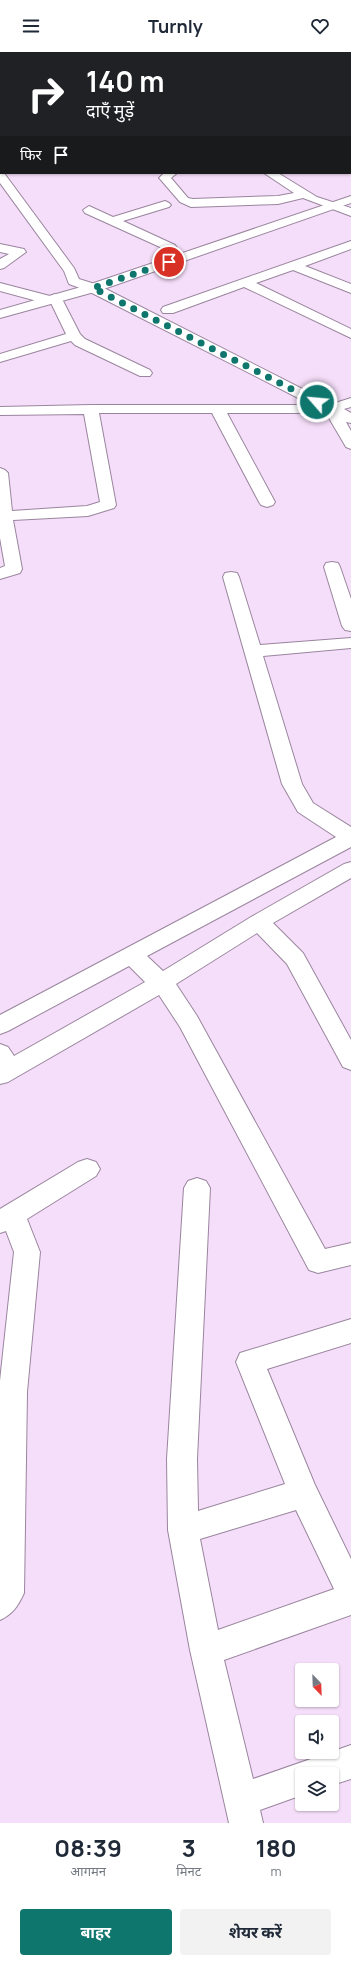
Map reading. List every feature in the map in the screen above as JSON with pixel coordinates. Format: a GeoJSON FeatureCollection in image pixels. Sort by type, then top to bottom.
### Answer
{"type":"FeatureCollection","features":[{"type":"Feature","properties":{"kind":"street"},"geometry":{"type":"LineString","coordinates":[[170,174],[165,178],[184,200],[191,203],[278,200],[309,197],[351,188]]}},
{"type":"Feature","properties":{"kind":"street"},"geometry":{"type":"LineString","coordinates":[[272,174],[309,197],[351,212]]}},
{"type":"Feature","properties":{"kind":"street"},"geometry":{"type":"LineString","coordinates":[[0,176],[72,276],[92,282],[333,402],[351,419]]}},
{"type":"Feature","properties":{"kind":"street"},"geometry":{"type":"LineString","coordinates":[[262,217],[309,197]]}},
{"type":"Feature","properties":{"kind":"street"},"geometry":{"type":"LineString","coordinates":[[0,314],[52,299],[92,282],[109,282],[351,199]]}},
{"type":"Feature","properties":{"kind":"street"},"geometry":{"type":"LineString","coordinates":[[114,220],[165,205]]}},
{"type":"Feature","properties":{"kind":"street"},"geometry":{"type":"LineString","coordinates":[[89,210],[114,220],[171,248]]}},
{"type":"Feature","properties":{"kind":"street"},"geometry":{"type":"LineString","coordinates":[[0,243],[20,252]]}},
{"type":"Feature","properties":{"kind":"street"},"geometry":{"type":"LineString","coordinates":[[157,253],[186,243]]}},
{"type":"Feature","properties":{"kind":"street"},"geometry":{"type":"LineString","coordinates":[[168,310],[351,245]]}},
{"type":"Feature","properties":{"kind":"street"},"geometry":{"type":"LineString","coordinates":[[0,248],[20,252]]}},
{"type":"Feature","properties":{"kind":"street"},"geometry":{"type":"LineString","coordinates":[[0,265],[20,252]]}},
{"type":"Feature","properties":{"kind":"street"},"geometry":{"type":"LineString","coordinates":[[293,265],[349,287]]}},
{"type":"Feature","properties":{"kind":"street"},"geometry":{"type":"LineString","coordinates":[[0,303],[26,295],[72,276]]}},
{"type":"Feature","properties":{"kind":"street"},"geometry":{"type":"LineString","coordinates":[[109,282],[142,298]]}},
{"type":"Feature","properties":{"kind":"street"},"geometry":{"type":"LineString","coordinates":[[244,282],[351,334]]}},
{"type":"Feature","properties":{"kind":"street"},"geometry":{"type":"LineString","coordinates":[[0,287],[26,295],[52,299]]}},
{"type":"Feature","properties":{"kind":"street"},"geometry":{"type":"LineString","coordinates":[[52,299],[74,336],[80,342],[145,373]]}},
{"type":"Feature","properties":{"kind":"street"},"geometry":{"type":"LineString","coordinates":[[155,304],[182,318]]}},
{"type":"Feature","properties":{"kind":"street"},"geometry":{"type":"LineString","coordinates":[[0,358],[74,336]]}},
{"type":"Feature","properties":{"kind":"street"},"geometry":{"type":"LineString","coordinates":[[333,402],[351,444]]}},
{"type":"Feature","properties":{"kind":"street"},"geometry":{"type":"LineString","coordinates":[[0,412],[91,409],[217,409],[333,402],[350,403]]}},
{"type":"Feature","properties":{"kind":"street"},"geometry":{"type":"LineString","coordinates":[[4,516],[88,511],[108,505],[91,409]]}},
{"type":"Feature","properties":{"kind":"street"},"geometry":{"type":"LineString","coordinates":[[217,409],[267,502]]}},
{"type":"Feature","properties":{"kind":"street"},"geometry":{"type":"LineString","coordinates":[[0,473],[4,516],[14,569],[0,574]]}},
{"type":"Feature","properties":{"kind":"street"},"geometry":{"type":"LineString","coordinates":[[332,567],[351,626]]}},
{"type":"Feature","properties":{"kind":"street"},"geometry":{"type":"LineString","coordinates":[[0,1025],[351,837],[305,807],[292,784],[231,577]]}},
{"type":"Feature","properties":{"kind":"street"},"geometry":{"type":"LineString","coordinates":[[253,651],[351,643]]}},
{"type":"Feature","properties":{"kind":"street"},"geometry":{"type":"LineString","coordinates":[[3,1066],[161,983],[259,922],[351,869]]}},
{"type":"Feature","properties":{"kind":"street"},"geometry":{"type":"LineString","coordinates":[[259,922],[295,959],[351,1061]]}},
{"type":"Feature","properties":{"kind":"street"},"geometry":{"type":"LineString","coordinates":[[132,955],[169,991],[189,1022],[318,1262],[351,1254]]}},
{"type":"Feature","properties":{"kind":"street"},"geometry":{"type":"LineString","coordinates":[[0,1604],[8,1593],[7,1392],[27,1252],[6,1218],[87,1169]]}},
{"type":"Feature","properties":{"kind":"street"},"geometry":{"type":"LineString","coordinates":[[196,1188],[182,1459],[183,1530],[206,1650],[243,1811],[295,1782]]}},
{"type":"Feature","properties":{"kind":"street"},"geometry":{"type":"LineString","coordinates":[[351,1331],[250,1362],[303,1493],[351,1592]]}},
{"type":"Feature","properties":{"kind":"street"},"geometry":{"type":"LineString","coordinates":[[183,1530],[303,1493]]}},
{"type":"Feature","properties":{"kind":"street"},"geometry":{"type":"LineString","coordinates":[[206,1650],[351,1599]]}},
{"type":"Feature","properties":{"kind":"street"},"geometry":{"type":"LineString","coordinates":[[336,1767],[351,1762]]}},
{"type":"Feature","properties":{"kind":"route"},"geometry":{"type":"LineString","coordinates":[[169,262],[93,288],[317,402]]}}]}
